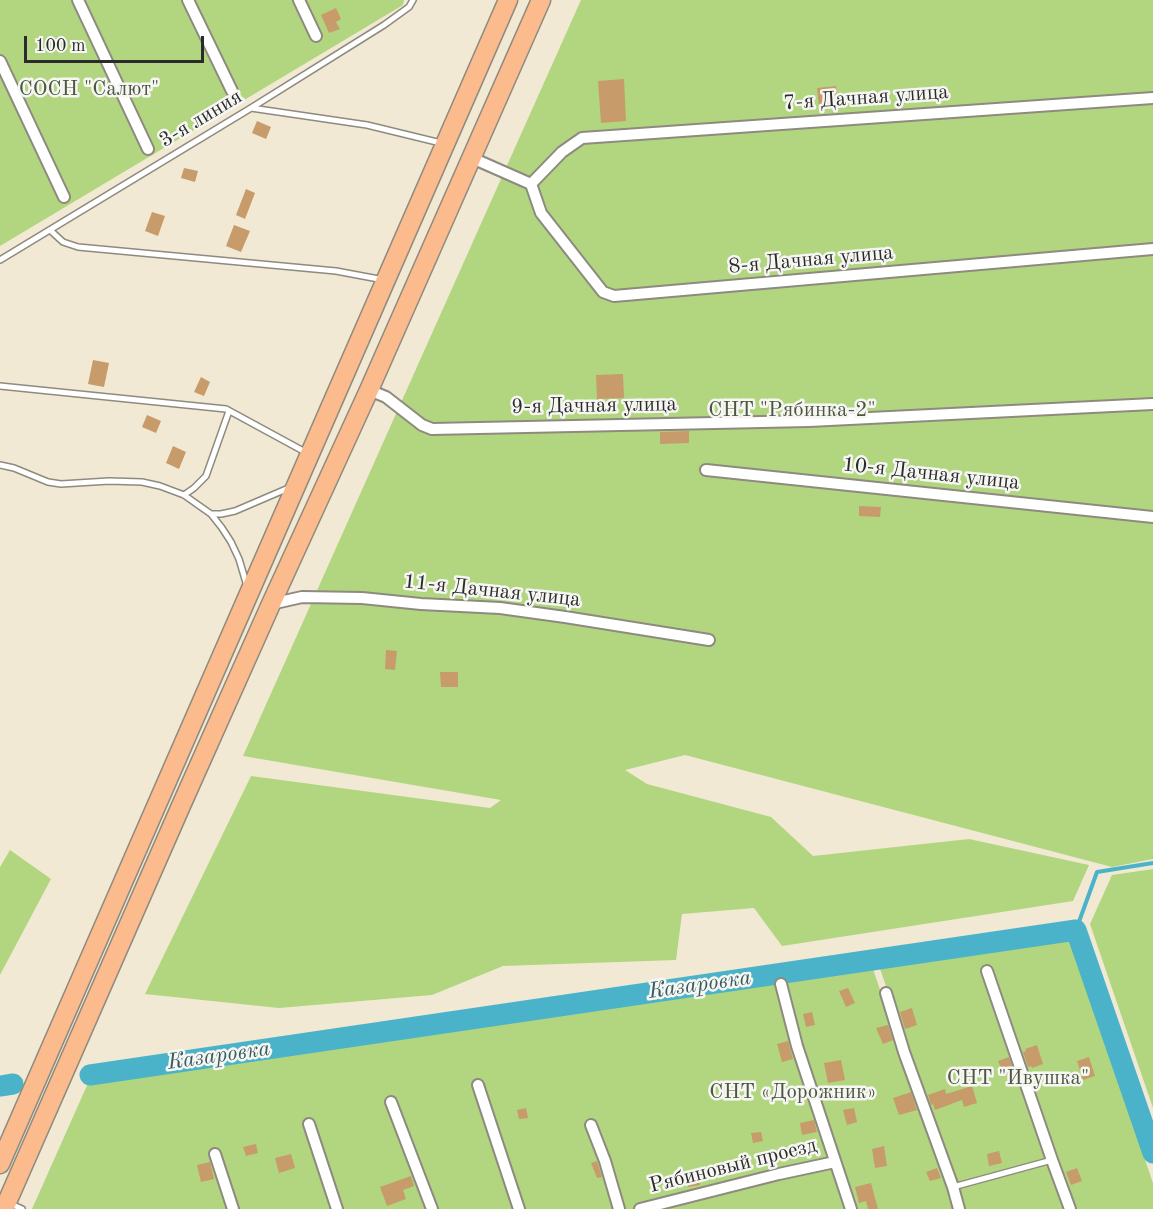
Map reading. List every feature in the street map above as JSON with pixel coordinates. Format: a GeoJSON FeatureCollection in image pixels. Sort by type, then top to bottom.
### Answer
{"type":"FeatureCollection","features":[{"type":"Feature","properties":{"kind":"highway"},"geometry":{"type":"LineString","coordinates":[[0,1164],[508,0]]}},
{"type":"Feature","properties":{"kind":"highway"},"geometry":{"type":"LineString","coordinates":[[11,1207],[271,604],[462,182],[541,0]]}},
{"type":"Feature","properties":{"kind":"highway"},"geometry":{"type":"LineString","coordinates":[[434,170],[462,182]]}},
{"type":"Feature","properties":{"kind":"street"},"geometry":{"type":"LineString","coordinates":[[78,0],[148,150]]}},
{"type":"Feature","properties":{"kind":"street"},"geometry":{"type":"LineString","coordinates":[[188,0],[232,91]]}},
{"type":"Feature","properties":{"kind":"street"},"geometry":{"type":"LineString","coordinates":[[299,0],[316,36]]}},
{"type":"Feature","properties":{"kind":"street"},"geometry":{"type":"LineString","coordinates":[[0,61],[64,196]]}},
{"type":"Feature","properties":{"kind":"street","name":"7-я Дачная улица"},"geometry":{"type":"LineString","coordinates":[[531,184],[562,152],[582,138],[1153,98]]}},
{"type":"Feature","properties":{"kind":"street"},"geometry":{"type":"LineString","coordinates":[[472,158],[531,184]]}},
{"type":"Feature","properties":{"kind":"street","name":"8-я Дачная улица"},"geometry":{"type":"LineString","coordinates":[[531,184],[542,213],[603,292],[614,296],[1153,249]]}},
{"type":"Feature","properties":{"kind":"street","name":"9-я Дачная улица"},"geometry":{"type":"LineString","coordinates":[[369,390],[386,397],[422,425],[432,429],[809,421],[1153,404]]}},
{"type":"Feature","properties":{"kind":"street","name":"10-я Дачная улица"},"geometry":{"type":"LineString","coordinates":[[706,470],[1153,517]]}},
{"type":"Feature","properties":{"kind":"street","name":"11-я Дачная улица"},"geometry":{"type":"LineString","coordinates":[[271,604],[302,597],[362,598],[500,608],[709,640]]}},
{"type":"Feature","properties":{"kind":"street"},"geometry":{"type":"LineString","coordinates":[[987,971],[1070,1209]]}},
{"type":"Feature","properties":{"kind":"street"},"geometry":{"type":"LineString","coordinates":[[781,984],[796,1046],[851,1209]]}},
{"type":"Feature","properties":{"kind":"street"},"geometry":{"type":"LineString","coordinates":[[886,993],[904,1052],[959,1209]]}},
{"type":"Feature","properties":{"kind":"street"},"geometry":{"type":"LineString","coordinates":[[478,1085],[519,1209]]}},
{"type":"Feature","properties":{"kind":"street"},"geometry":{"type":"LineString","coordinates":[[391,1102],[432,1209]]}},
{"type":"Feature","properties":{"kind":"street"},"geometry":{"type":"LineString","coordinates":[[309,1124],[336,1209]]}},
{"type":"Feature","properties":{"kind":"street"},"geometry":{"type":"LineString","coordinates":[[591,1125],[605,1161],[619,1209]]}},
{"type":"Feature","properties":{"kind":"street"},"geometry":{"type":"LineString","coordinates":[[215,1155],[233,1209]]}},
{"type":"Feature","properties":{"kind":"street","name":"Рябиновый проезд"},"geometry":{"type":"LineString","coordinates":[[640,1209],[835,1162]]}},
{"type":"Feature","properties":{"kind":"lane","name":"3-я линия"},"geometry":{"type":"LineString","coordinates":[[0,260],[384,25],[409,7],[413,0]]}},
{"type":"Feature","properties":{"kind":"lane"},"geometry":{"type":"LineString","coordinates":[[251,108],[367,125],[445,144]]}},
{"type":"Feature","properties":{"kind":"lane"},"geometry":{"type":"LineString","coordinates":[[50,230],[63,242],[78,247],[336,271],[385,281]]}},
{"type":"Feature","properties":{"kind":"lane"},"geometry":{"type":"LineString","coordinates":[[0,386],[226,409],[310,454]]}},
{"type":"Feature","properties":{"kind":"lane"},"geometry":{"type":"LineString","coordinates":[[184,495],[194,489],[206,476],[230,411]]}},
{"type":"Feature","properties":{"kind":"lane"},"geometry":{"type":"LineString","coordinates":[[0,465],[14,468],[48,482],[61,484],[109,480],[142,482],[184,495],[211,514],[231,542],[250,594]]}},
{"type":"Feature","properties":{"kind":"lane"},"geometry":{"type":"LineString","coordinates":[[211,514],[235,511],[297,484]]}},
{"type":"Feature","properties":{"kind":"lane"},"geometry":{"type":"LineString","coordinates":[[953,1187],[1052,1161]]}},
{"type":"Feature","properties":{"kind":"green space","name":"СОСН \"Салют\""},"geometry":{"type":"Polygon","coordinates":[[[0,0],[404,0],[403,5],[0,246],[0,0]]]}},
{"type":"Feature","properties":{"kind":"green space","name":"СНТ \"Рябинка-2\""},"geometry":{"type":"Polygon","coordinates":[[[581,0],[1153,0],[1153,859],[1112,867],[685,755],[625,770],[647,784],[771,817],[813,856],[969,839],[1089,865],[1073,901],[782,946],[754,908],[682,914],[676,960],[503,966],[432,995],[279,1008],[145,994],[251,776],[490,808],[501,800],[243,756],[581,0]]]}},
{"type":"Feature","properties":{"kind":"green space"},"geometry":{"type":"Polygon","coordinates":[[[10,850],[51,879],[0,975],[0,867],[10,850]]]}},
{"type":"Feature","properties":{"kind":"green space"},"geometry":{"type":"Polygon","coordinates":[[[1153,869],[1153,1108],[1090,924],[1112,875],[1153,869]]]}},
{"type":"Feature","properties":{"kind":"green space","name":"СНТ \"Ивушка\""},"geometry":{"type":"Polygon","coordinates":[[[1068,935],[1153,1183],[1153,1209],[963,1209],[878,963],[1068,935]]]}},
{"type":"Feature","properties":{"kind":"green space","name":"СНТ «Дорожник»"},"geometry":{"type":"Polygon","coordinates":[[[871,963],[954,1209],[32,1209],[89,1081],[871,963]]]}},
{"type":"Feature","properties":{"kind":"building"},"geometry":{"type":"Polygon","coordinates":[[[336,8],[341,19],[336,22],[340,29],[329,33],[321,15],[336,8]]]}},
{"type":"Feature","properties":{"kind":"building"},"geometry":{"type":"Polygon","coordinates":[[[624,79],[626,121],[601,123],[598,81],[624,79]]]}},
{"type":"Feature","properties":{"kind":"building"},"geometry":{"type":"Polygon","coordinates":[[[836,86],[838,105],[819,107],[817,88],[836,86]]]}},
{"type":"Feature","properties":{"kind":"building"},"geometry":{"type":"Polygon","coordinates":[[[257,121],[271,127],[266,139],[252,133],[257,121]]]}},
{"type":"Feature","properties":{"kind":"building"},"geometry":{"type":"Polygon","coordinates":[[[184,168],[198,171],[195,182],[181,178],[184,168]]]}},
{"type":"Feature","properties":{"kind":"building"},"geometry":{"type":"Polygon","coordinates":[[[246,189],[255,193],[245,219],[236,215],[246,189]]]}},
{"type":"Feature","properties":{"kind":"building"},"geometry":{"type":"Polygon","coordinates":[[[152,212],[165,216],[158,236],[145,231],[152,212]]]}},
{"type":"Feature","properties":{"kind":"building"},"geometry":{"type":"Polygon","coordinates":[[[234,225],[250,231],[241,252],[226,246],[234,225]]]}},
{"type":"Feature","properties":{"kind":"building"},"geometry":{"type":"Polygon","coordinates":[[[93,360],[109,363],[104,387],[88,384],[93,360]]]}},
{"type":"Feature","properties":{"kind":"building"},"geometry":{"type":"Polygon","coordinates":[[[623,374],[624,398],[597,399],[596,375],[623,374]]]}},
{"type":"Feature","properties":{"kind":"building"},"geometry":{"type":"Polygon","coordinates":[[[201,377],[210,382],[204,396],[194,392],[201,377]]]}},
{"type":"Feature","properties":{"kind":"building"},"geometry":{"type":"Polygon","coordinates":[[[147,415],[161,421],[156,433],[142,427],[147,415]]]}},
{"type":"Feature","properties":{"kind":"building"},"geometry":{"type":"Polygon","coordinates":[[[689,431],[689,443],[660,444],[660,432],[689,431]]]}},
{"type":"Feature","properties":{"kind":"building"},"geometry":{"type":"Polygon","coordinates":[[[173,446],[186,452],[179,469],[166,463],[173,446]]]}},
{"type":"Feature","properties":{"kind":"building"},"geometry":{"type":"Polygon","coordinates":[[[859,506],[881,507],[880,517],[859,516],[859,506]]]}},
{"type":"Feature","properties":{"kind":"building"},"geometry":{"type":"Polygon","coordinates":[[[386,650],[397,651],[395,670],[385,669],[386,650]]]}},
{"type":"Feature","properties":{"kind":"building"},"geometry":{"type":"Polygon","coordinates":[[[440,672],[458,672],[458,687],[441,687],[440,672]]]}},
{"type":"Feature","properties":{"kind":"building"},"geometry":{"type":"Polygon","coordinates":[[[848,988],[855,1003],[846,1007],[839,991],[848,988]]]}},
{"type":"Feature","properties":{"kind":"building"},"geometry":{"type":"Polygon","coordinates":[[[912,1008],[917,1025],[905,1029],[900,1012],[912,1008]]]}},
{"type":"Feature","properties":{"kind":"building"},"geometry":{"type":"Polygon","coordinates":[[[812,1012],[815,1025],[806,1027],[803,1014],[812,1012]]]}},
{"type":"Feature","properties":{"kind":"building"},"geometry":{"type":"Polygon","coordinates":[[[888,1025],[893,1040],[883,1044],[876,1028],[888,1025]]]}},
{"type":"Feature","properties":{"kind":"building"},"geometry":{"type":"Polygon","coordinates":[[[788,1041],[793,1059],[782,1062],[777,1044],[788,1041]]]}},
{"type":"Feature","properties":{"kind":"building"},"geometry":{"type":"Polygon","coordinates":[[[1037,1045],[1043,1064],[1028,1067],[1023,1052],[1037,1045]]]}},
{"type":"Feature","properties":{"kind":"building"},"geometry":{"type":"Polygon","coordinates":[[[1009,1057],[1014,1072],[1004,1076],[998,1061],[1009,1057]]]}},
{"type":"Feature","properties":{"kind":"building"},"geometry":{"type":"Polygon","coordinates":[[[1089,1057],[1095,1076],[1083,1080],[1077,1061],[1089,1057]]]}},
{"type":"Feature","properties":{"kind":"building"},"geometry":{"type":"Polygon","coordinates":[[[841,1060],[845,1080],[828,1083],[824,1063],[841,1060]]]}},
{"type":"Feature","properties":{"kind":"building"},"geometry":{"type":"Polygon","coordinates":[[[972,1086],[977,1103],[964,1107],[962,1100],[935,1110],[933,1104],[931,1105],[928,1095],[945,1089],[946,1094],[972,1086]]]}},
{"type":"Feature","properties":{"kind":"building"},"geometry":{"type":"Polygon","coordinates":[[[911,1092],[917,1110],[899,1115],[893,1098],[911,1092]]]}},
{"type":"Feature","properties":{"kind":"building"},"geometry":{"type":"Polygon","coordinates":[[[526,1108],[528,1118],[519,1119],[517,1110],[526,1108]]]}},
{"type":"Feature","properties":{"kind":"building"},"geometry":{"type":"Polygon","coordinates":[[[854,1108],[857,1122],[847,1125],[843,1110],[854,1108]]]}},
{"type":"Feature","properties":{"kind":"building"},"geometry":{"type":"Polygon","coordinates":[[[814,1120],[817,1132],[802,1135],[800,1123],[814,1120]]]}},
{"type":"Feature","properties":{"kind":"building"},"geometry":{"type":"Polygon","coordinates":[[[761,1132],[763,1141],[753,1143],[751,1133],[761,1132]]]}},
{"type":"Feature","properties":{"kind":"building"},"geometry":{"type":"Polygon","coordinates":[[[256,1144],[258,1153],[246,1156],[243,1147],[256,1144]]]}},
{"type":"Feature","properties":{"kind":"building"},"geometry":{"type":"Polygon","coordinates":[[[884,1146],[887,1166],[875,1168],[872,1149],[884,1146]]]}},
{"type":"Feature","properties":{"kind":"building"},"geometry":{"type":"Polygon","coordinates":[[[999,1151],[1002,1163],[989,1166],[987,1154],[999,1151]]]}},
{"type":"Feature","properties":{"kind":"building"},"geometry":{"type":"Polygon","coordinates":[[[291,1154],[295,1168],[279,1173],[275,1158],[291,1154]]]}},
{"type":"Feature","properties":{"kind":"building"},"geometry":{"type":"Polygon","coordinates":[[[597,1161],[602,1177],[597,1178],[591,1163],[597,1161]]]}},
{"type":"Feature","properties":{"kind":"building"},"geometry":{"type":"Polygon","coordinates":[[[210,1162],[214,1179],[201,1182],[197,1165],[210,1162]]]}},
{"type":"Feature","properties":{"kind":"building"},"geometry":{"type":"Polygon","coordinates":[[[937,1168],[941,1178],[930,1181],[926,1172],[937,1168]]]}},
{"type":"Feature","properties":{"kind":"building"},"geometry":{"type":"Polygon","coordinates":[[[1077,1168],[1082,1181],[1071,1185],[1066,1172],[1077,1168]]]}},
{"type":"Feature","properties":{"kind":"building"},"geometry":{"type":"Polygon","coordinates":[[[699,1174],[700,1185],[688,1187],[686,1176],[699,1174]]]}},
{"type":"Feature","properties":{"kind":"building"},"geometry":{"type":"Polygon","coordinates":[[[411,1176],[414,1186],[403,1190],[406,1199],[387,1206],[380,1187],[411,1176]]]}},
{"type":"Feature","properties":{"kind":"building"},"geometry":{"type":"Polygon","coordinates":[[[871,1183],[878,1209],[868,1209],[866,1201],[859,1203],[855,1187],[871,1183]]]}},
{"type":"Feature","properties":{"kind":"waterway"},"geometry":{"type":"LineString","coordinates":[[1076,930],[1097,872],[1153,863]]}},
{"type":"Feature","properties":{"kind":"waterway","name":"Казаровка"},"geometry":{"type":"LineString","coordinates":[[90,1075],[1076,930],[1153,1153]]}},
{"type":"Feature","properties":{"kind":"waterway","name":"Казаровка"},"geometry":{"type":"LineString","coordinates":[[0,1086],[13,1084]]}}]}
